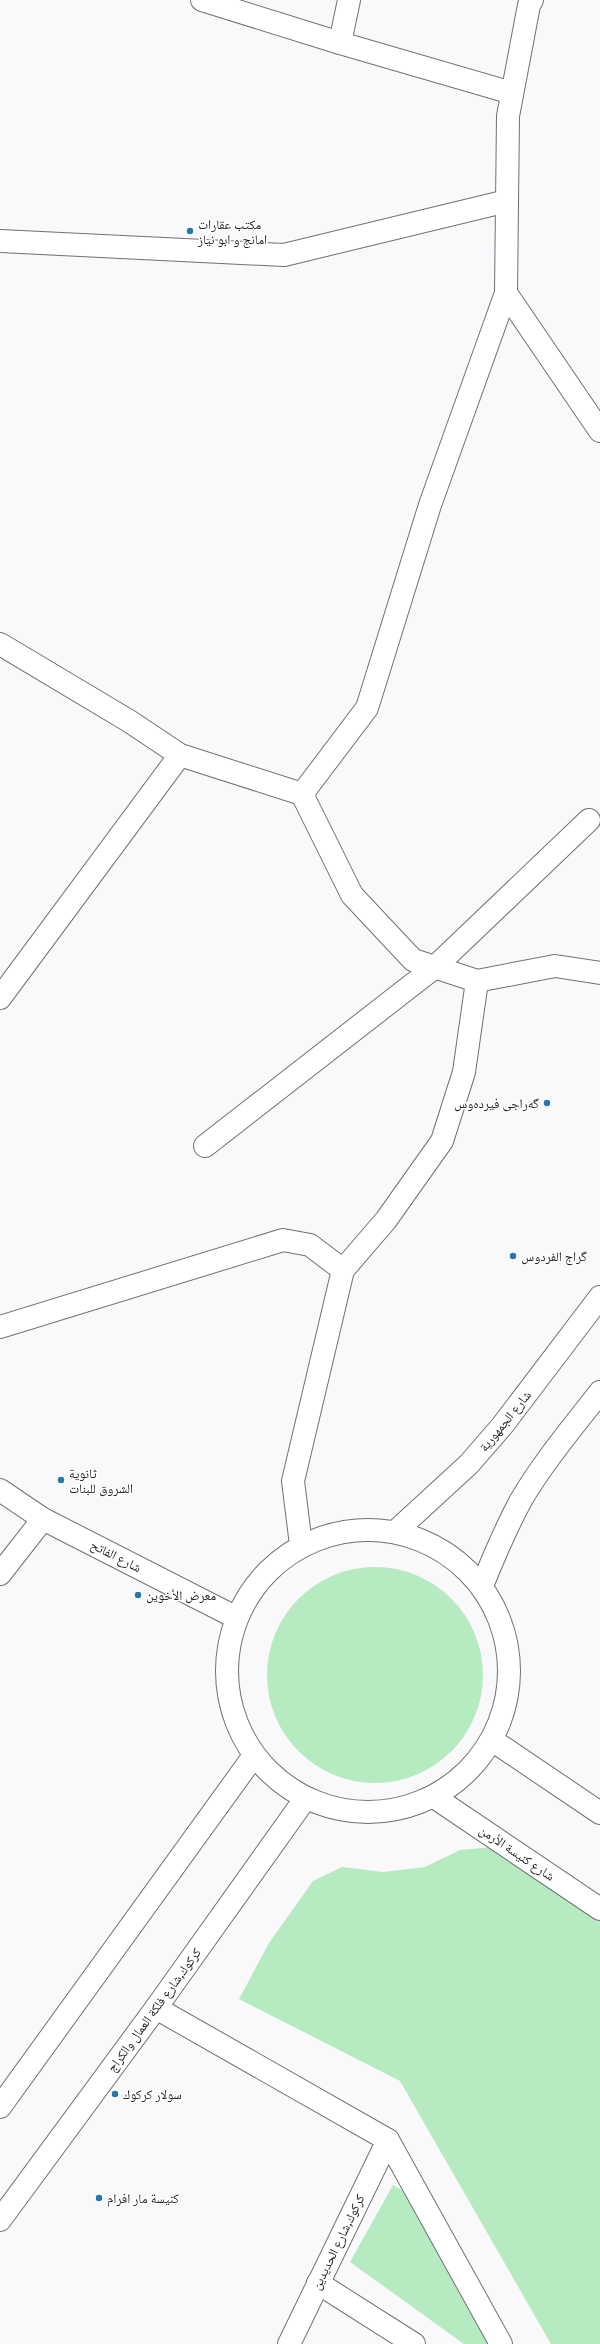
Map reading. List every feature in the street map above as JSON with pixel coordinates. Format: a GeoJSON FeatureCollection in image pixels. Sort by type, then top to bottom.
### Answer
{"type":"FeatureCollection","features":[{"type":"Feature","properties":{"kind":"street"},"geometry":{"type":"LineString","coordinates":[[202,0],[340,43],[512,93]]}},
{"type":"Feature","properties":{"kind":"street"},"geometry":{"type":"LineString","coordinates":[[340,43],[349,0]]}},
{"type":"Feature","properties":{"kind":"street"},"geometry":{"type":"LineString","coordinates":[[302,794],[367,708],[430,505],[506,292],[508,116],[532,0]]}},
{"type":"Feature","properties":{"kind":"street"},"geometry":{"type":"LineString","coordinates":[[0,241],[284,255],[507,202]]}},
{"type":"Feature","properties":{"kind":"street"},"geometry":{"type":"LineString","coordinates":[[506,292],[600,431]]}},
{"type":"Feature","properties":{"kind":"street"},"geometry":{"type":"LineString","coordinates":[[0,644],[129,721],[180,755],[302,794],[352,895],[413,960],[477,981],[555,966],[600,973]]}},
{"type":"Feature","properties":{"kind":"street"},"geometry":{"type":"LineString","coordinates":[[3,984],[180,755]]}},
{"type":"Feature","properties":{"kind":"street"},"geometry":{"type":"LineString","coordinates":[[205,1146],[435,967],[589,820]]}},
{"type":"Feature","properties":{"kind":"street"},"geometry":{"type":"LineString","coordinates":[[301,1545],[293,1481],[343,1270],[386,1220],[442,1141],[464,1072],[477,981]]}},
{"type":"Feature","properties":{"kind":"street"},"geometry":{"type":"LineString","coordinates":[[0,1327],[283,1240],[310,1245],[343,1270]]}},
{"type":"Feature","properties":{"kind":"street","name":"شارع الجمهورية"},"geometry":{"type":"LineString","coordinates":[[395,1532],[469,1464],[498,1432],[600,1297]]}},
{"type":"Feature","properties":{"kind":"street"},"geometry":{"type":"LineString","coordinates":[[482,1586],[500,1542],[522,1500],[548,1460],[600,1392]]}},
{"type":"Feature","properties":{"kind":"street","name":"شارع الفاتح"},"geometry":{"type":"LineString","coordinates":[[0,1490],[43,1519],[236,1617]]}},
{"type":"Feature","properties":{"kind":"street"},"geometry":{"type":"LineString","coordinates":[[0,1574],[43,1519]]}},
{"type":"Feature","properties":{"kind":"street"},"geometry":{"type":"LineString","coordinates":[[347,1531],[395,1532],[428,1542],[458,1561],[482,1586],[502,1622],[510,1662],[507,1702],[492,1740],[467,1773],[434,1797],[403,1809],[370,1813],[338,1810],[306,1799],[277,1781],[253,1757],[231,1713],[225,1665],[236,1617],[256,1583],[274,1564],[301,1545],[347,1531]]}},
{"type":"Feature","properties":{"kind":"street"},"geometry":{"type":"LineString","coordinates":[[492,1740],[600,1813]]}},
{"type":"Feature","properties":{"kind":"street"},"geometry":{"type":"LineString","coordinates":[[0,2106],[253,1757]]}},
{"type":"Feature","properties":{"kind":"street","name":"شارع كنيسة الأرمن"},"geometry":{"type":"LineString","coordinates":[[434,1797],[600,1909]]}},
{"type":"Feature","properties":{"kind":"street","name":"كركوك,شارع فلكة العمال والكراج"},"geometry":{"type":"LineString","coordinates":[[0,2220],[156,2008],[306,1799]]}},
{"type":"Feature","properties":{"kind":"street"},"geometry":{"type":"LineString","coordinates":[[156,2008],[388,2140],[501,2344]]}},
{"type":"Feature","properties":{"kind":"street","name":"كركوك,شارع الحديدين"},"geometry":{"type":"LineString","coordinates":[[289,2344],[388,2140]]}},
{"type":"Feature","properties":{"kind":"street"},"geometry":{"type":"LineString","coordinates":[[318,2283],[414,2344]]}},
{"type":"Feature","properties":{"kind":"green space"},"geometry":{"type":"Polygon","coordinates":[[[375,1567],[396,1569],[416,1575],[435,1585],[451,1599],[465,1615],[475,1634],[481,1654],[483,1675],[481,1696],[475,1716],[465,1735],[451,1751],[435,1765],[416,1775],[396,1781],[375,1783],[354,1781],[334,1775],[315,1765],[299,1751],[285,1735],[275,1716],[269,1696],[267,1675],[269,1654],[275,1634],[285,1615],[299,1599],[315,1585],[334,1575],[354,1569],[375,1567]]]}},
{"type":"Feature","properties":{"kind":"green space"},"geometry":{"type":"Polygon","coordinates":[[[493,1847],[600,1917],[600,2344],[551,2344],[400,2081],[239,1999],[269,1943],[313,1881],[342,1867],[383,1872],[425,1867],[460,1850],[493,1847]]]}},
{"type":"Feature","properties":{"kind":"green space"},"geometry":{"type":"Polygon","coordinates":[[[393,2185],[421,2201],[506,2344],[464,2344],[350,2262],[393,2185]]]}},
{"type":"Feature","properties":{"kind":"place","name":"مكتب عقارات امانج و ابو نياز"},"geometry":{"type":"Point","coordinates":[190,231]}},
{"type":"Feature","properties":{"kind":"place","name":"گەراجی فیردەوس"},"geometry":{"type":"Point","coordinates":[547,1103]}},
{"type":"Feature","properties":{"kind":"place","name":"گراج الفردوس"},"geometry":{"type":"Point","coordinates":[513,1256]}},
{"type":"Feature","properties":{"kind":"place","name":"ثانوية الشروق للبنات"},"geometry":{"type":"Point","coordinates":[61,1480]}},
{"type":"Feature","properties":{"kind":"place","name":"معرض الأخوين"},"geometry":{"type":"Point","coordinates":[138,1595]}},
{"type":"Feature","properties":{"kind":"place","name":"سولار كركوك"},"geometry":{"type":"Point","coordinates":[115,2094]}},
{"type":"Feature","properties":{"kind":"place","name":"كنيسة مار افرام"},"geometry":{"type":"Point","coordinates":[99,2198]}}]}
